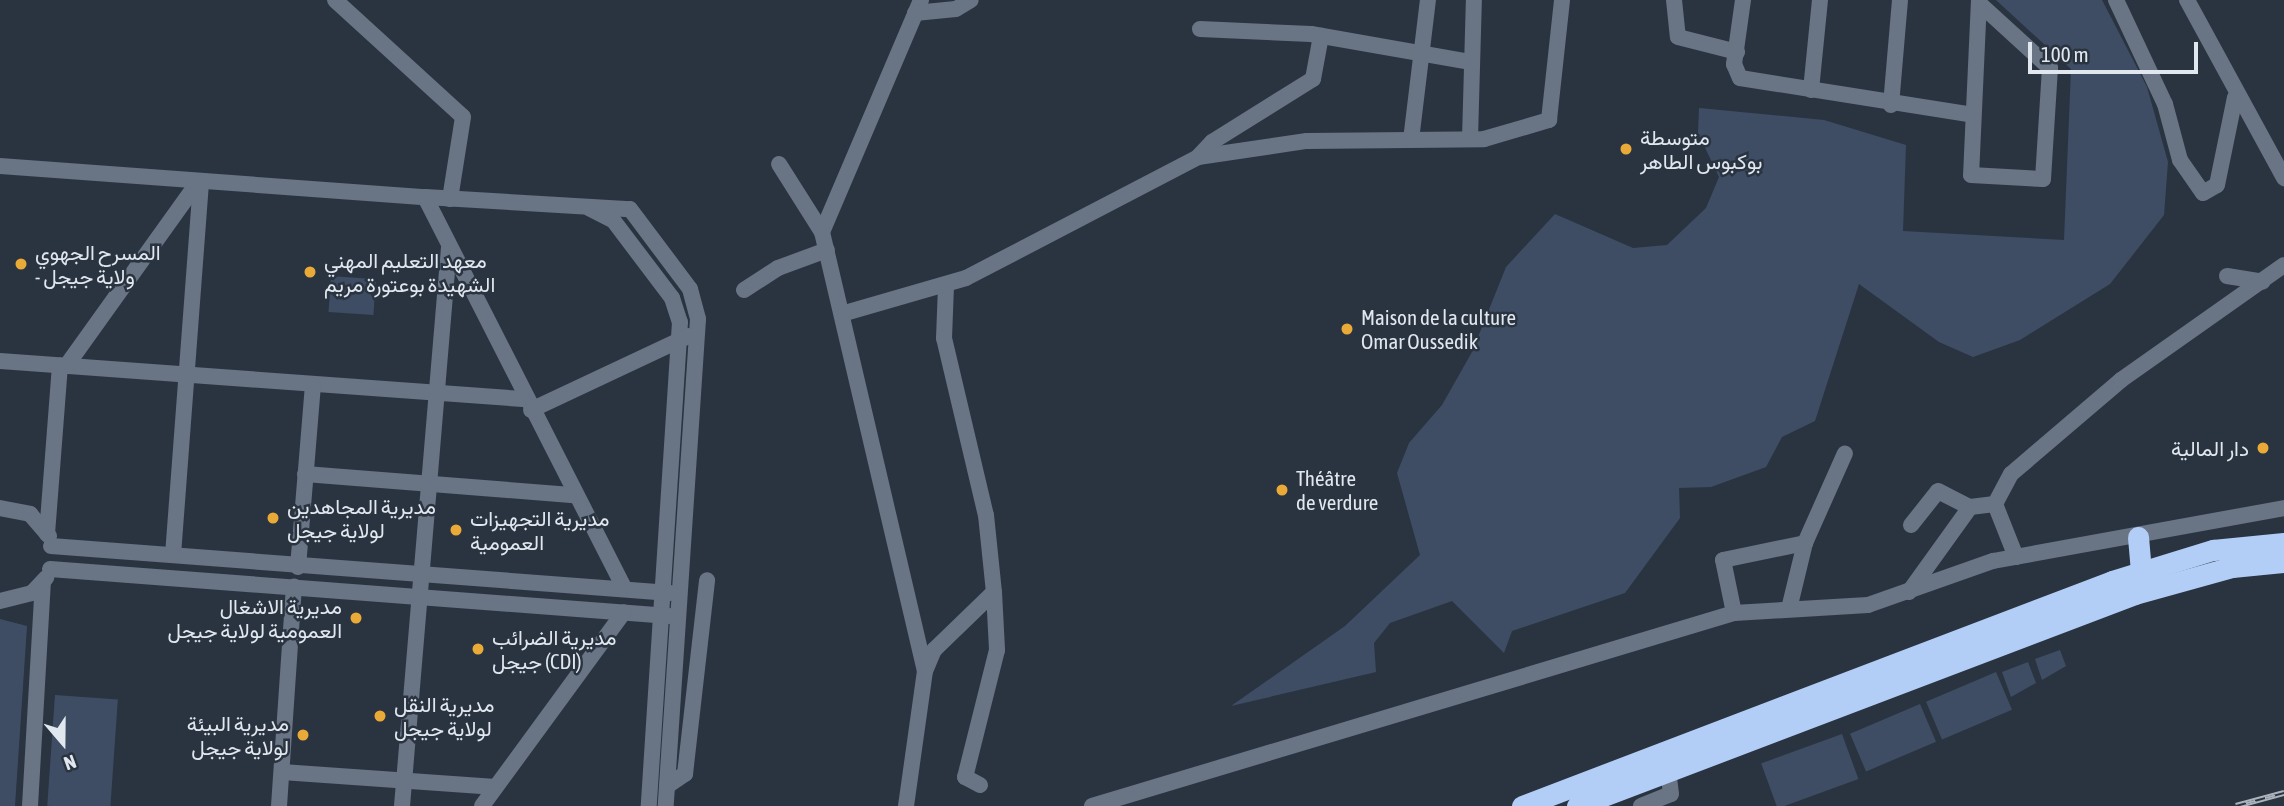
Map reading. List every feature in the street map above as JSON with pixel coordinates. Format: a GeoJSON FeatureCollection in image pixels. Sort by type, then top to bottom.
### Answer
{"type":"FeatureCollection","features":[{"type":"Feature","properties":{"kind":"highway"},"geometry":{"type":"LineString","coordinates":[[2138,537],[2141,571]]}},
{"type":"Feature","properties":{"kind":"highway"},"geometry":{"type":"LineString","coordinates":[[1522,806],[2141,571],[2213,550],[2284,543]]}},
{"type":"Feature","properties":{"kind":"highway"},"geometry":{"type":"LineString","coordinates":[[1577,806],[2144,590],[2232,567],[2284,562]]}},
{"type":"Feature","properties":{"kind":"street"},"geometry":{"type":"LineString","coordinates":[[335,0],[463,117],[450,199]]}},
{"type":"Feature","properties":{"kind":"street"},"geometry":{"type":"LineString","coordinates":[[822,232],[918,6],[956,9],[971,0]]}},
{"type":"Feature","properties":{"kind":"street"},"geometry":{"type":"LineString","coordinates":[[1411,140],[1427,0]]}},
{"type":"Feature","properties":{"kind":"street"},"geometry":{"type":"LineString","coordinates":[[1470,139],[1470,62],[1474,0]]}},
{"type":"Feature","properties":{"kind":"street"},"geometry":{"type":"LineString","coordinates":[[845,313],[946,286],[1198,158],[1307,141],[1470,139],[1549,120],[1562,0]]}},
{"type":"Feature","properties":{"kind":"street"},"geometry":{"type":"LineString","coordinates":[[1674,0],[1678,37],[1737,52]]}},
{"type":"Feature","properties":{"kind":"street"},"geometry":{"type":"LineString","coordinates":[[1744,0],[1737,52],[1740,78],[1891,105],[1973,115]]}},
{"type":"Feature","properties":{"kind":"street"},"geometry":{"type":"LineString","coordinates":[[1811,90],[1820,0]]}},
{"type":"Feature","properties":{"kind":"street"},"geometry":{"type":"LineString","coordinates":[[1891,105],[1900,0]]}},
{"type":"Feature","properties":{"kind":"street"},"geometry":{"type":"LineString","coordinates":[[2116,0],[2165,104],[2180,160],[2203,193],[2217,185],[2235,97]]}},
{"type":"Feature","properties":{"kind":"street"},"geometry":{"type":"LineString","coordinates":[[2187,0],[2235,97],[2284,178]]}},
{"type":"Feature","properties":{"kind":"street"},"geometry":{"type":"LineString","coordinates":[[1980,2],[2050,68],[2043,179],[1971,175],[1980,2]]}},
{"type":"Feature","properties":{"kind":"street"},"geometry":{"type":"LineString","coordinates":[[1200,29],[1321,36],[1470,62]]}},
{"type":"Feature","properties":{"kind":"street"},"geometry":{"type":"LineString","coordinates":[[1198,158],[1212,142],[1313,79],[1321,36]]}},
{"type":"Feature","properties":{"kind":"street"},"geometry":{"type":"LineString","coordinates":[[779,164],[822,232],[845,313],[925,671]]}},
{"type":"Feature","properties":{"kind":"street"},"geometry":{"type":"LineString","coordinates":[[0,166],[199,182],[631,209],[690,289],[697,337],[666,806]]}},
{"type":"Feature","properties":{"kind":"street"},"geometry":{"type":"LineString","coordinates":[[30,806],[63,365],[199,182]]}},
{"type":"Feature","properties":{"kind":"street"},"geometry":{"type":"LineString","coordinates":[[173,555],[188,378],[199,182]]}},
{"type":"Feature","properties":{"kind":"street"},"geometry":{"type":"LineString","coordinates":[[425,197],[574,495],[628,589],[630,613],[658,641]]}},
{"type":"Feature","properties":{"kind":"street"},"geometry":{"type":"LineString","coordinates":[[587,207],[613,220],[672,298],[680,335],[649,806]]}},
{"type":"Feature","properties":{"kind":"street"},"geometry":{"type":"LineString","coordinates":[[402,806],[422,576],[433,393],[449,247]]}},
{"type":"Feature","properties":{"kind":"street"},"geometry":{"type":"LineString","coordinates":[[744,290],[778,268],[827,250]]}},
{"type":"Feature","properties":{"kind":"street"},"geometry":{"type":"LineString","coordinates":[[1995,503],[2011,474],[2047,440],[2121,380],[2284,265]]}},
{"type":"Feature","properties":{"kind":"street"},"geometry":{"type":"LineString","coordinates":[[2227,276],[2263,282]]}},
{"type":"Feature","properties":{"kind":"street"},"geometry":{"type":"LineString","coordinates":[[946,286],[944,338],[986,514],[994,592],[997,650],[965,777],[980,785]]}},
{"type":"Feature","properties":{"kind":"street"},"geometry":{"type":"LineString","coordinates":[[0,361],[188,378],[433,393],[527,404],[680,335],[697,337]]}},
{"type":"Feature","properties":{"kind":"street"},"geometry":{"type":"LineString","coordinates":[[298,567],[313,386]]}},
{"type":"Feature","properties":{"kind":"street"},"geometry":{"type":"LineString","coordinates":[[1789,609],[1805,543],[1845,453]]}},
{"type":"Feature","properties":{"kind":"street"},"geometry":{"type":"LineString","coordinates":[[305,474],[574,495]]}},
{"type":"Feature","properties":{"kind":"street"},"geometry":{"type":"LineString","coordinates":[[1911,525],[1938,491],[1970,507],[1995,503]]}},
{"type":"Feature","properties":{"kind":"street"},"geometry":{"type":"LineString","coordinates":[[1995,503],[2016,557]]}},
{"type":"Feature","properties":{"kind":"street"},"geometry":{"type":"LineString","coordinates":[[1909,593],[1970,507]]}},
{"type":"Feature","properties":{"kind":"street"},"geometry":{"type":"LineString","coordinates":[[0,508],[30,514],[49,540],[298,567],[680,594]]}},
{"type":"Feature","properties":{"kind":"street"},"geometry":{"type":"LineString","coordinates":[[1100,805],[1734,613],[1868,605],[2016,557],[2138,537],[2284,508]]}},
{"type":"Feature","properties":{"kind":"street"},"geometry":{"type":"LineString","coordinates":[[1734,613],[1723,560],[1805,543]]}},
{"type":"Feature","properties":{"kind":"street"},"geometry":{"type":"LineString","coordinates":[[0,601],[19,600],[47,576],[294,586],[678,617]]}},
{"type":"Feature","properties":{"kind":"street"},"geometry":{"type":"LineString","coordinates":[[667,786],[685,774],[707,580]]}},
{"type":"Feature","properties":{"kind":"street"},"geometry":{"type":"LineString","coordinates":[[279,806],[294,586]]}},
{"type":"Feature","properties":{"kind":"street"},"geometry":{"type":"LineString","coordinates":[[906,806],[925,671],[934,650],[994,592]]}},
{"type":"Feature","properties":{"kind":"street"},"geometry":{"type":"LineString","coordinates":[[482,806],[630,613]]}},
{"type":"Feature","properties":{"kind":"street"},"geometry":{"type":"LineString","coordinates":[[677,639],[701,640]]}},
{"type":"Feature","properties":{"kind":"street"},"geometry":{"type":"LineString","coordinates":[[1641,806],[1671,794],[1668,771]]}},
{"type":"Feature","properties":{"kind":"street"},"geometry":{"type":"LineString","coordinates":[[282,772],[495,787]]}},
{"type":"Feature","properties":{"kind":"shaded area"},"geometry":{"type":"Polygon","coordinates":[[[1996,0],[2102,0],[2147,87],[2168,162],[2164,215],[2110,284],[2020,340],[1973,357],[1939,342],[1859,284],[1815,421],[1782,437],[1766,467],[1711,487],[1679,488],[1680,518],[1625,593],[1512,631],[1504,653],[1452,601],[1390,623],[1374,643],[1376,672],[1231,706],[1345,626],[1420,555],[1397,473],[1409,443],[1442,405],[1472,352],[1506,267],[1555,214],[1633,248],[1667,245],[1706,208],[1719,177],[1698,133],[1699,108],[1824,120],[1906,145],[1903,231],[2064,240],[2071,69],[1996,0]]]}},
{"type":"Feature","properties":{"kind":"shaded area"},"geometry":{"type":"Polygon","coordinates":[[[331,276],[376,279],[373,315],[328,312],[331,276]]]}},
{"type":"Feature","properties":{"kind":"shaded area"},"geometry":{"type":"Polygon","coordinates":[[[0,619],[27,626],[15,806],[0,806],[0,619]]]}},
{"type":"Feature","properties":{"kind":"shaded area"},"geometry":{"type":"Polygon","coordinates":[[[2060,650],[2066,666],[2042,680],[2035,659],[2060,650]]]}},
{"type":"Feature","properties":{"kind":"shaded area"},"geometry":{"type":"Polygon","coordinates":[[[2028,662],[2036,683],[2011,697],[2002,672],[2028,662]]]}},
{"type":"Feature","properties":{"kind":"shaded area"},"geometry":{"type":"Polygon","coordinates":[[[1996,672],[2012,710],[1942,739],[1926,702],[1996,672]]]}},
{"type":"Feature","properties":{"kind":"shaded area"},"geometry":{"type":"Polygon","coordinates":[[[55,695],[118,699],[110,806],[47,806],[55,695]]]}},
{"type":"Feature","properties":{"kind":"shaded area"},"geometry":{"type":"Polygon","coordinates":[[[1920,704],[1936,742],[1866,771],[1850,734],[1920,704]]]}},
{"type":"Feature","properties":{"kind":"shaded area"},"geometry":{"type":"Polygon","coordinates":[[[1842,734],[1858,779],[1785,806],[1777,806],[1761,763],[1842,734]]]}},
{"type":"Feature","properties":{"kind":"railway"},"geometry":{"type":"LineString","coordinates":[[2236,806],[2284,793]]}},
{"type":"Feature","properties":{"kind":"place","name":"متوسطة بوكبوس الطاهر"},"geometry":{"type":"Point","coordinates":[1626,149]}},
{"type":"Feature","properties":{"kind":"place","name":"المسرح الجهوي - ولاية جيجل"},"geometry":{"type":"Point","coordinates":[21,264]}},
{"type":"Feature","properties":{"kind":"place","name":"معهد التعليم المهني الشهيدة بوعتورة مريم"},"geometry":{"type":"Point","coordinates":[310,272]}},
{"type":"Feature","properties":{"kind":"place","name":"Maison de la culture Omar Oussedik"},"geometry":{"type":"Point","coordinates":[1347,329]}},
{"type":"Feature","properties":{"kind":"place","name":"دار المالية"},"geometry":{"type":"Point","coordinates":[2263,448]}},
{"type":"Feature","properties":{"kind":"place","name":"Théâtre de verdure"},"geometry":{"type":"Point","coordinates":[1282,490]}},
{"type":"Feature","properties":{"kind":"place","name":"مديرية المجاهدين لولاية جيجل"},"geometry":{"type":"Point","coordinates":[273,518]}},
{"type":"Feature","properties":{"kind":"place","name":"مديرية التجهيزات العمومية"},"geometry":{"type":"Point","coordinates":[456,530]}},
{"type":"Feature","properties":{"kind":"place","name":"مديرية الاشغال العمومية لولاية جيجل"},"geometry":{"type":"Point","coordinates":[356,618]}},
{"type":"Feature","properties":{"kind":"place","name":"مديرية الضرائب جيجل (CDI)"},"geometry":{"type":"Point","coordinates":[478,649]}},
{"type":"Feature","properties":{"kind":"place","name":"مديرية النقل لولاية جيجل"},"geometry":{"type":"Point","coordinates":[380,716]}},
{"type":"Feature","properties":{"kind":"place","name":"مديرية البيئة لولاية جيجل"},"geometry":{"type":"Point","coordinates":[303,735]}}]}
